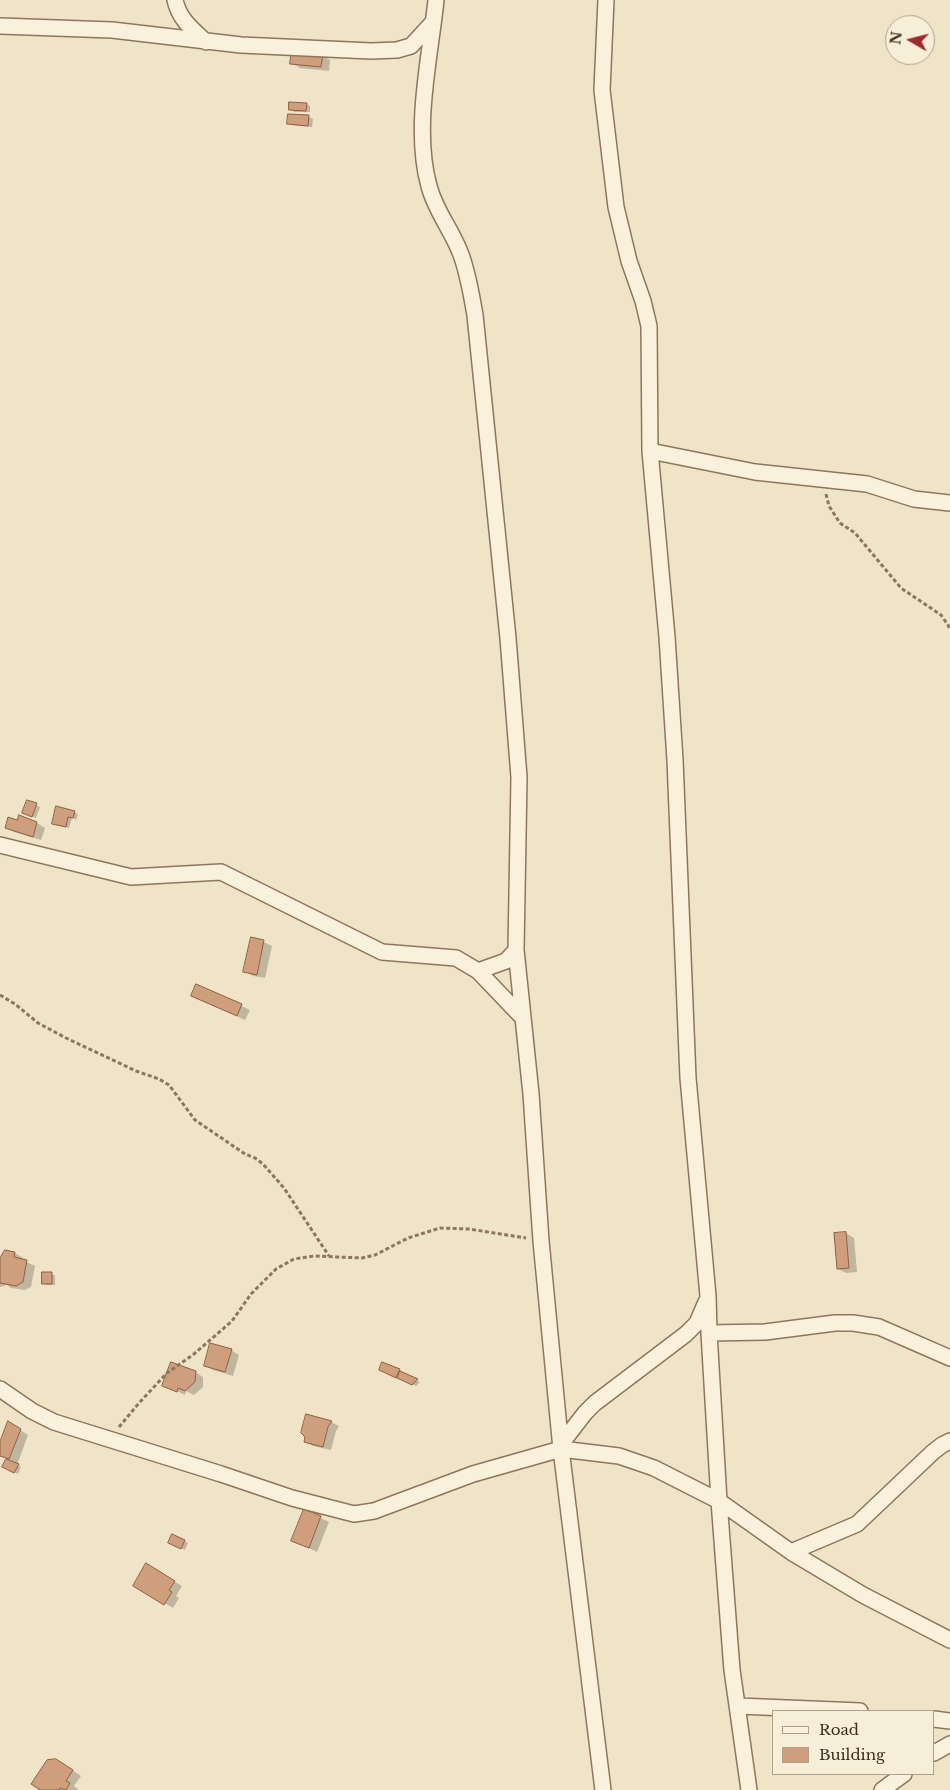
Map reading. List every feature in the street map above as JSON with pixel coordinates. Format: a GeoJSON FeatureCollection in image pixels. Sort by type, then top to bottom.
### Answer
{"type":"FeatureCollection","features":[{"type":"Feature","properties":{"kind":"street"},"geometry":{"type":"LineString","coordinates":[[175,0],[176,8],[183,20],[206,42]]}},
{"type":"Feature","properties":{"kind":"street"},"geometry":{"type":"LineString","coordinates":[[436,0],[425,93],[422,136],[424,165],[429,188],[460,251],[470,284],[475,315],[508,638],[519,777],[516,950],[531,1094],[541,1241],[561,1446],[603,1790]]}},
{"type":"Feature","properties":{"kind":"street"},"geometry":{"type":"LineString","coordinates":[[606,0],[602,90],[616,207],[629,261],[643,301],[649,326],[650,451],[675,760],[688,1078],[708,1296],[719,1501],[732,1670],[749,1790]]}},
{"type":"Feature","properties":{"kind":"street"},"geometry":{"type":"LineString","coordinates":[[0,26],[112,30],[206,42],[371,51],[397,50],[411,46],[433,22]]}},
{"type":"Feature","properties":{"kind":"street"},"geometry":{"type":"LineString","coordinates":[[650,451],[755,472],[867,484],[914,499],[950,503]]}},
{"type":"Feature","properties":{"kind":"street"},"geometry":{"type":"LineString","coordinates":[[0,845],[131,877],[221,872],[382,952],[456,958],[478,971],[523,1018]]}},
{"type":"Feature","properties":{"kind":"street"},"geometry":{"type":"LineString","coordinates":[[478,971],[506,961],[516,950]]}},
{"type":"Feature","properties":{"kind":"street"},"geometry":{"type":"LineString","coordinates":[[561,1446],[585,1413],[686,1334],[697,1323],[708,1296]]}},
{"type":"Feature","properties":{"kind":"street"},"geometry":{"type":"LineString","coordinates":[[709,1333],[765,1332],[853,1322],[879,1327],[950,1358]]}},
{"type":"Feature","properties":{"kind":"street"},"geometry":{"type":"LineString","coordinates":[[0,1389],[32,1411],[54,1422],[213,1471],[292,1498],[354,1514],[374,1511],[474,1474],[561,1446],[635,1460],[719,1501],[792,1552],[863,1595],[950,1640]]}},
{"type":"Feature","properties":{"kind":"street"},"geometry":{"type":"LineString","coordinates":[[792,1552],[857,1524],[933,1452],[950,1441]]}},
{"type":"Feature","properties":{"kind":"street"},"geometry":{"type":"LineString","coordinates":[[738,1706],[836,1710]]}},
{"type":"Feature","properties":{"kind":"street"},"geometry":{"type":"LineString","coordinates":[[935,1719],[950,1721]]}},
{"type":"Feature","properties":{"kind":"street"},"geometry":{"type":"LineString","coordinates":[[935,1752],[950,1744]]}},
{"type":"Feature","properties":{"kind":"street"},"geometry":{"type":"LineString","coordinates":[[882,1790],[903,1775]]}},
{"type":"Feature","properties":{"kind":"path"},"geometry":{"type":"LineString","coordinates":[[821,479],[829,506],[840,523],[855,533],[901,588],[941,615],[950,630]]}},
{"type":"Feature","properties":{"kind":"path"},"geometry":{"type":"LineString","coordinates":[[0,995],[15,1004],[38,1023],[66,1038],[169,1085],[195,1120],[263,1164],[284,1188],[330,1256]]}},
{"type":"Feature","properties":{"kind":"path"},"geometry":{"type":"LineString","coordinates":[[110,1439],[139,1403],[167,1373],[194,1354],[232,1321],[251,1294],[276,1269],[294,1259],[314,1256],[362,1258],[375,1255],[408,1238],[440,1228],[469,1229],[541,1241]]}},
{"type":"Feature","properties":{"kind":"building"},"geometry":{"type":"Polygon","coordinates":[[[292,50],[323,54],[321,67],[290,64],[292,50]]]}},
{"type":"Feature","properties":{"kind":"building"},"geometry":{"type":"Polygon","coordinates":[[[289,102],[307,103],[306,111],[289,110],[289,102]]]}},
{"type":"Feature","properties":{"kind":"building"},"geometry":{"type":"Polygon","coordinates":[[[288,114],[309,115],[308,126],[287,124],[288,114]]]}},
{"type":"Feature","properties":{"kind":"building"},"geometry":{"type":"Polygon","coordinates":[[[27,800],[37,803],[32,817],[22,813],[27,800]]]}},
{"type":"Feature","properties":{"kind":"building"},"geometry":{"type":"Polygon","coordinates":[[[56,806],[75,811],[73,818],[68,817],[66,827],[52,824],[56,806]]]}},
{"type":"Feature","properties":{"kind":"building"},"geometry":{"type":"Polygon","coordinates":[[[19,815],[37,822],[33,837],[5,828],[8,817],[17,820],[19,815]]]}},
{"type":"Feature","properties":{"kind":"building"},"geometry":{"type":"Polygon","coordinates":[[[251,937],[264,940],[257,975],[243,972],[251,937]]]}},
{"type":"Feature","properties":{"kind":"building"},"geometry":{"type":"Polygon","coordinates":[[[196,984],[242,1004],[237,1016],[191,996],[196,984]]]}},
{"type":"Feature","properties":{"kind":"building"},"geometry":{"type":"Polygon","coordinates":[[[846,1232],[849,1268],[837,1269],[834,1233],[846,1232]]]}},
{"type":"Feature","properties":{"kind":"building"},"geometry":{"type":"Polygon","coordinates":[[[5,1250],[15,1252],[14,1257],[27,1260],[23,1282],[16,1286],[0,1283],[0,1258],[5,1250]]]}},
{"type":"Feature","properties":{"kind":"building"},"geometry":{"type":"Polygon","coordinates":[[[42,1272],[52,1272],[52,1284],[42,1284],[42,1272]]]}},
{"type":"Feature","properties":{"kind":"building"},"geometry":{"type":"Polygon","coordinates":[[[210,1343],[232,1349],[225,1372],[204,1366],[210,1343]]]}},
{"type":"Feature","properties":{"kind":"building"},"geometry":{"type":"Polygon","coordinates":[[[171,1362],[196,1371],[195,1382],[185,1391],[178,1388],[177,1392],[162,1386],[171,1362]]]}},
{"type":"Feature","properties":{"kind":"building"},"geometry":{"type":"Polygon","coordinates":[[[382,1362],[400,1369],[396,1378],[379,1370],[382,1362]]]}},
{"type":"Feature","properties":{"kind":"building"},"geometry":{"type":"Polygon","coordinates":[[[400,1371],[418,1379],[412,1385],[397,1378],[400,1371]]]}},
{"type":"Feature","properties":{"kind":"building"},"geometry":{"type":"Polygon","coordinates":[[[306,1414],[332,1421],[328,1427],[323,1447],[304,1442],[305,1437],[301,1433],[306,1414]]]}},
{"type":"Feature","properties":{"kind":"building"},"geometry":{"type":"Polygon","coordinates":[[[8,1421],[21,1429],[9,1459],[0,1456],[0,1442],[8,1421]]]}},
{"type":"Feature","properties":{"kind":"building"},"geometry":{"type":"Polygon","coordinates":[[[6,1459],[19,1464],[14,1473],[2,1467],[6,1459]]]}},
{"type":"Feature","properties":{"kind":"building"},"geometry":{"type":"Polygon","coordinates":[[[304,1509],[321,1516],[309,1548],[291,1541],[304,1509]]]}},
{"type":"Feature","properties":{"kind":"building"},"geometry":{"type":"Polygon","coordinates":[[[172,1534],[185,1540],[181,1549],[168,1543],[172,1534]]]}},
{"type":"Feature","properties":{"kind":"building"},"geometry":{"type":"Polygon","coordinates":[[[146,1563],[175,1581],[169,1590],[172,1592],[164,1605],[133,1586],[146,1563]]]}},
{"type":"Feature","properties":{"kind":"building"},"geometry":{"type":"Polygon","coordinates":[[[56,1759],[73,1770],[66,1781],[70,1783],[66,1790],[60,1788],[59,1790],[40,1790],[31,1784],[47,1760],[56,1759]]]}}]}
